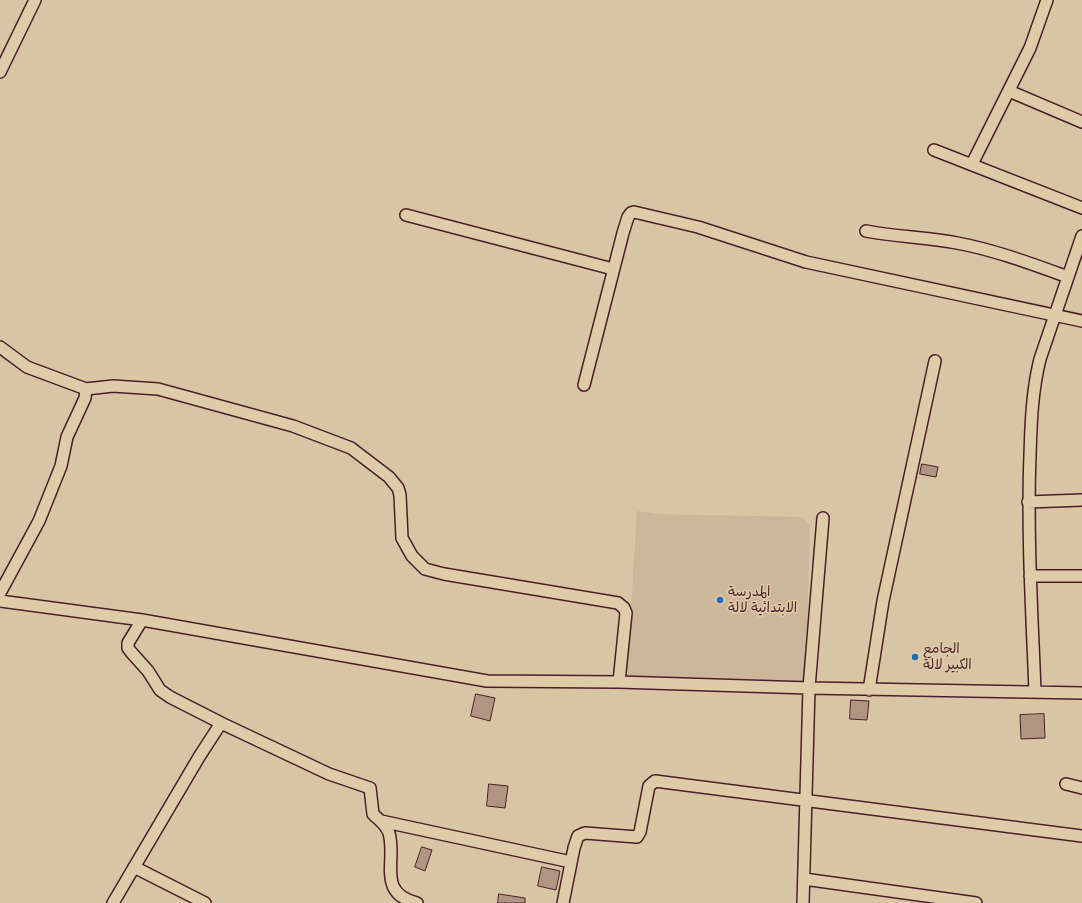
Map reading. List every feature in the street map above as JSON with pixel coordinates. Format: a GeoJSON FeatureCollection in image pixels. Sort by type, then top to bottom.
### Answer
{"type":"FeatureCollection","features":[{"type":"Feature","properties":{"kind":"street"},"geometry":{"type":"LineString","coordinates":[[0,72],[35,0]]}},
{"type":"Feature","properties":{"kind":"street"},"geometry":{"type":"LineString","coordinates":[[972,164],[1030,48],[1047,0]]}},
{"type":"Feature","properties":{"kind":"street"},"geometry":{"type":"LineString","coordinates":[[1009,91],[1082,122]]}},
{"type":"Feature","properties":{"kind":"street"},"geometry":{"type":"LineString","coordinates":[[934,150],[1082,208]]}},
{"type":"Feature","properties":{"kind":"street"},"geometry":{"type":"LineString","coordinates":[[584,385],[602,318],[613,269],[628,217],[634,212],[698,227],[806,262],[1082,322]]}},
{"type":"Feature","properties":{"kind":"street"},"geometry":{"type":"LineString","coordinates":[[406,215],[613,269]]}},
{"type":"Feature","properties":{"kind":"street"},"geometry":{"type":"LineString","coordinates":[[866,231],[894,237],[933,239],[985,249],[1068,278]]}},
{"type":"Feature","properties":{"kind":"street"},"geometry":{"type":"LineString","coordinates":[[1035,692],[1028,502],[1032,406],[1036,376],[1082,236]]}},
{"type":"Feature","properties":{"kind":"street"},"geometry":{"type":"LineString","coordinates":[[0,347],[28,367],[86,389],[113,386],[138,386],[158,389],[292,426],[351,448],[389,477],[398,488],[401,507],[402,538],[412,556],[425,569],[444,574],[622,605],[626,613],[619,682]]}},
{"type":"Feature","properties":{"kind":"street"},"geometry":{"type":"LineString","coordinates":[[869,690],[883,602],[935,361]]}},
{"type":"Feature","properties":{"kind":"street"},"geometry":{"type":"LineString","coordinates":[[0,593],[39,521],[61,466],[67,437],[83,405],[86,389]]}},
{"type":"Feature","properties":{"kind":"street"},"geometry":{"type":"LineString","coordinates":[[1028,502],[1082,500]]}},
{"type":"Feature","properties":{"kind":"street"},"geometry":{"type":"LineString","coordinates":[[803,903],[809,688],[823,518]]}},
{"type":"Feature","properties":{"kind":"street"},"geometry":{"type":"LineString","coordinates":[[1030,576],[1082,576]]}},
{"type":"Feature","properties":{"kind":"street"},"geometry":{"type":"LineString","coordinates":[[0,601],[142,620],[487,681],[619,682],[869,690],[1082,693]]}},
{"type":"Feature","properties":{"kind":"street"},"geometry":{"type":"LineString","coordinates":[[142,620],[128,643],[128,648],[151,674],[160,690],[170,697],[222,723],[329,774],[370,788],[373,814],[381,821],[388,831],[390,841],[391,882],[399,895],[417,903]]}},
{"type":"Feature","properties":{"kind":"street"},"geometry":{"type":"LineString","coordinates":[[113,903],[222,723]]}},
{"type":"Feature","properties":{"kind":"street"},"geometry":{"type":"LineString","coordinates":[[563,903],[576,839],[581,834],[633,837],[639,835],[649,786],[655,781],[1082,836]]}},
{"type":"Feature","properties":{"kind":"street"},"geometry":{"type":"LineString","coordinates":[[1066,784],[1082,788]]}},
{"type":"Feature","properties":{"kind":"street"},"geometry":{"type":"LineString","coordinates":[[381,821],[571,862]]}},
{"type":"Feature","properties":{"kind":"street"},"geometry":{"type":"LineString","coordinates":[[134,867],[205,903]]}},
{"type":"Feature","properties":{"kind":"street"},"geometry":{"type":"LineString","coordinates":[[804,879],[976,903]]}},
{"type":"Feature","properties":{"kind":"shaded area","name":"المدرسة الابتدائية لالة"},"geometry":{"type":"Polygon","coordinates":[[[637,511],[656,514],[803,517],[810,525],[806,682],[627,675],[637,511]]]}},
{"type":"Feature","properties":{"kind":"building"},"geometry":{"type":"Polygon","coordinates":[[[922,464],[938,467],[936,477],[920,474],[922,464]]]}},
{"type":"Feature","properties":{"kind":"building"},"geometry":{"type":"Polygon","coordinates":[[[476,694],[495,698],[490,721],[471,716],[476,694]]]}},
{"type":"Feature","properties":{"kind":"building"},"geometry":{"type":"Polygon","coordinates":[[[851,700],[869,701],[867,720],[850,719],[851,700]]]}},
{"type":"Feature","properties":{"kind":"building"},"geometry":{"type":"Polygon","coordinates":[[[1044,714],[1045,738],[1021,739],[1020,715],[1044,714]]]}},
{"type":"Feature","properties":{"kind":"building"},"geometry":{"type":"Polygon","coordinates":[[[489,784],[508,786],[505,808],[487,806],[489,784]]]}},
{"type":"Feature","properties":{"kind":"building"},"geometry":{"type":"Polygon","coordinates":[[[422,847],[432,850],[425,871],[415,867],[422,847]]]}},
{"type":"Feature","properties":{"kind":"building"},"geometry":{"type":"Polygon","coordinates":[[[542,867],[560,871],[556,890],[538,886],[542,867]]]}},
{"type":"Feature","properties":{"kind":"building"},"geometry":{"type":"Polygon","coordinates":[[[499,894],[525,898],[525,903],[498,903],[499,894]]]}},
{"type":"Feature","properties":{"kind":"place","name":"المدرسة الابتدائية لالة"},"geometry":{"type":"Point","coordinates":[720,600]}},
{"type":"Feature","properties":{"kind":"place","name":"الجامع الكبير لالة"},"geometry":{"type":"Point","coordinates":[915,657]}}]}
